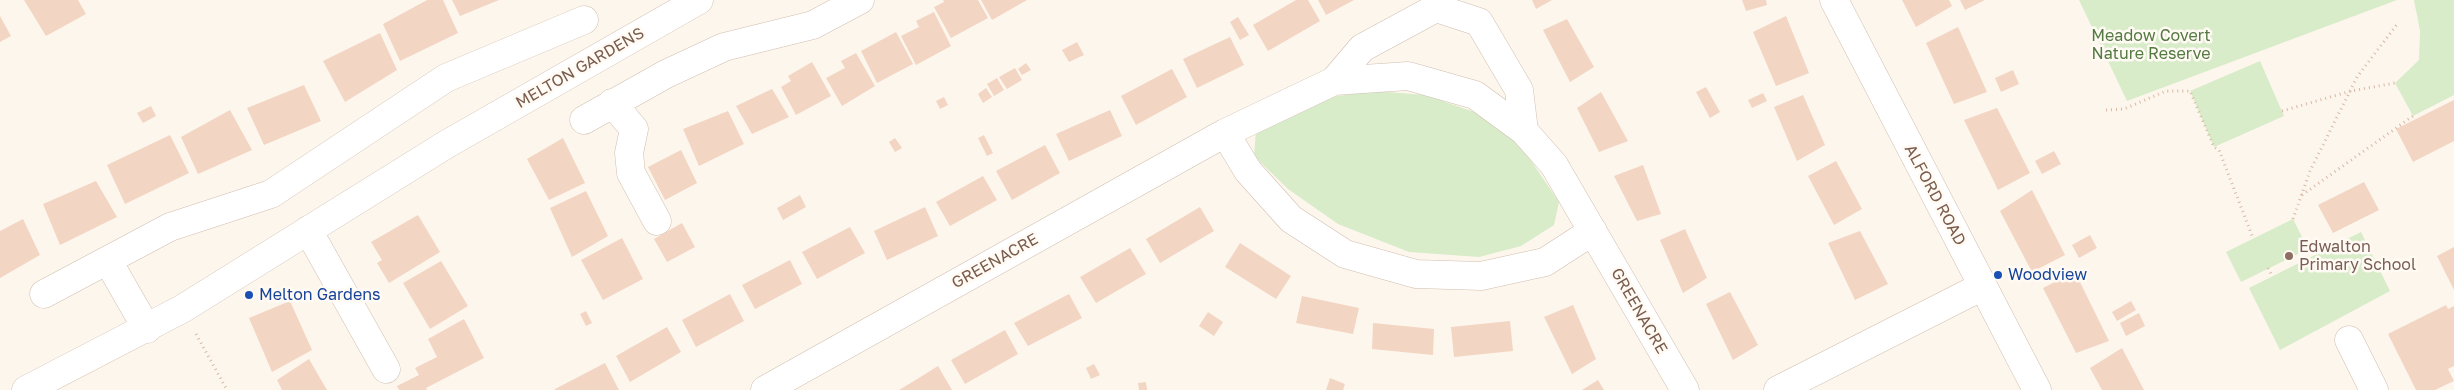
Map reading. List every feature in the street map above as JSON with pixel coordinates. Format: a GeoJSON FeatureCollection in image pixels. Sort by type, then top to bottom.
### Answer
{"type":"FeatureCollection","features":[{"type":"Feature","properties":{"kind":"street","name":"MELTON GARDENS"},"geometry":{"type":"LineString","coordinates":[[26,390],[147,329],[182,309],[447,144],[699,0]]}},
{"type":"Feature","properties":{"kind":"street","name":"ALFORD ROAD"},"geometry":{"type":"LineString","coordinates":[[1834,0],[2037,390]]}},
{"type":"Feature","properties":{"kind":"street"},"geometry":{"type":"LineString","coordinates":[[584,120],[666,74],[724,47],[813,25],[849,3]]}},
{"type":"Feature","properties":{"kind":"street","name":"GREENACRE"},"geometry":{"type":"LineString","coordinates":[[1334,81],[1362,48],[1436,8],[1479,22],[1519,90],[1524,131]]}},
{"type":"Feature","properties":{"kind":"street"},"geometry":{"type":"LineString","coordinates":[[44,294],[170,227],[271,194],[446,78],[584,20]]}},
{"type":"Feature","properties":{"kind":"street","name":"GREENACRE"},"geometry":{"type":"LineString","coordinates":[[770,389],[1225,133],[1334,81],[1408,76],[1476,95],[1524,131],[1554,165],[1685,390]]}},
{"type":"Feature","properties":{"kind":"street"},"geometry":{"type":"LineString","coordinates":[[612,103],[634,129],[629,153],[631,173],[657,221]]}},
{"type":"Feature","properties":{"kind":"street"},"geometry":{"type":"LineString","coordinates":[[1225,133],[1248,171],[1291,219],[1345,254],[1416,274],[1481,276],[1545,262],[1593,232]]}},
{"type":"Feature","properties":{"kind":"street"},"geometry":{"type":"LineString","coordinates":[[308,230],[386,369]]}},
{"type":"Feature","properties":{"kind":"street"},"geometry":{"type":"LineString","coordinates":[[108,261],[147,329]]}},
{"type":"Feature","properties":{"kind":"street"},"geometry":{"type":"LineString","coordinates":[[1778,390],[1983,286]]}},
{"type":"Feature","properties":{"kind":"street"},"geometry":{"type":"LineString","coordinates":[[2349,340],[2374,390]]}},
{"type":"Feature","properties":{"kind":"path"},"geometry":{"type":"LineString","coordinates":[[2293,219],[2310,171],[2357,77],[2398,23]]}},
{"type":"Feature","properties":{"kind":"path"},"geometry":{"type":"LineString","coordinates":[[2282,110],[2351,91],[2395,83]]}},
{"type":"Feature","properties":{"kind":"path"},"geometry":{"type":"LineString","coordinates":[[2106,110],[2124,109],[2166,91],[2190,91],[2214,147],[2219,150],[2253,238]]}},
{"type":"Feature","properties":{"kind":"path"},"geometry":{"type":"LineString","coordinates":[[2301,196],[2413,116]]}},
{"type":"Feature","properties":{"kind":"path"},"geometry":{"type":"LineString","coordinates":[[2268,268],[2272,276]]}},
{"type":"Feature","properties":{"kind":"path"},"geometry":{"type":"LineString","coordinates":[[182,309],[227,390]]}},
{"type":"Feature","properties":{"kind":"green space","name":"Meadow Covert Nature Reserve"},"geometry":{"type":"Polygon","coordinates":[[[2079,0],[2397,0],[2127,101],[2079,0]]]}},
{"type":"Feature","properties":{"kind":"green space"},"geometry":{"type":"Polygon","coordinates":[[[2414,0],[2454,0],[2454,95],[2413,116],[2395,83],[2419,60],[2420,31],[2414,0]]]}},
{"type":"Feature","properties":{"kind":"green space"},"geometry":{"type":"Polygon","coordinates":[[[2260,61],[2284,116],[2214,147],[2190,91],[2260,61]]]}},
{"type":"Feature","properties":{"kind":"green space"},"geometry":{"type":"Polygon","coordinates":[[[1375,91],[1425,95],[1474,112],[1517,140],[1559,202],[1554,225],[1521,246],[1479,257],[1409,252],[1338,224],[1288,189],[1254,156],[1256,131],[1330,97],[1375,91]]]}},
{"type":"Feature","properties":{"kind":"green space"},"geometry":{"type":"Polygon","coordinates":[[[2293,219],[2308,249],[2241,282],[2226,252],[2293,219]]]}},
{"type":"Feature","properties":{"kind":"green space"},"geometry":{"type":"Polygon","coordinates":[[[2361,232],[2390,291],[2280,350],[2249,288],[2361,232]]]}},
{"type":"Feature","properties":{"kind":"building"},"geometry":{"type":"Polygon","coordinates":[[[24,0],[78,0],[86,14],[46,36],[24,0]]]}},
{"type":"Feature","properties":{"kind":"building"},"geometry":{"type":"Polygon","coordinates":[[[427,0],[443,0],[458,33],[400,61],[383,24],[427,0]]]}},
{"type":"Feature","properties":{"kind":"building"},"geometry":{"type":"Polygon","coordinates":[[[452,0],[499,0],[460,16],[452,0]]]}},
{"type":"Feature","properties":{"kind":"building"},"geometry":{"type":"Polygon","coordinates":[[[943,0],[978,0],[988,18],[951,38],[934,7],[944,2],[943,0]]]}},
{"type":"Feature","properties":{"kind":"building"},"geometry":{"type":"Polygon","coordinates":[[[981,0],[1027,0],[992,20],[981,0]]]}},
{"type":"Feature","properties":{"kind":"building"},"geometry":{"type":"Polygon","coordinates":[[[1296,0],[1308,0],[1320,21],[1268,51],[1253,25],[1296,0]]]}},
{"type":"Feature","properties":{"kind":"building"},"geometry":{"type":"Polygon","coordinates":[[[1318,0],[1354,0],[1326,15],[1318,0]]]}},
{"type":"Feature","properties":{"kind":"building"},"geometry":{"type":"Polygon","coordinates":[[[1532,0],[1552,0],[1536,9],[1532,0]]]}},
{"type":"Feature","properties":{"kind":"building"},"geometry":{"type":"Polygon","coordinates":[[[1742,0],[1766,0],[1767,5],[1746,11],[1742,0]]]}},
{"type":"Feature","properties":{"kind":"building"},"geometry":{"type":"Polygon","coordinates":[[[1902,0],[1949,0],[1952,6],[1916,27],[1902,0]]]}},
{"type":"Feature","properties":{"kind":"building"},"geometry":{"type":"Polygon","coordinates":[[[1960,0],[1985,0],[1965,10],[1960,0]]]}},
{"type":"Feature","properties":{"kind":"building"},"geometry":{"type":"Polygon","coordinates":[[[934,12],[951,46],[916,65],[901,36],[919,27],[916,21],[934,12]]]}},
{"type":"Feature","properties":{"kind":"building"},"geometry":{"type":"Polygon","coordinates":[[[0,16],[11,36],[0,42],[0,16]]]}},
{"type":"Feature","properties":{"kind":"building"},"geometry":{"type":"Polygon","coordinates":[[[1786,16],[1809,73],[1776,86],[1753,32],[1786,16]]]}},
{"type":"Feature","properties":{"kind":"building"},"geometry":{"type":"Polygon","coordinates":[[[1238,17],[1249,35],[1240,40],[1230,22],[1238,17]]]}},
{"type":"Feature","properties":{"kind":"building"},"geometry":{"type":"Polygon","coordinates":[[[1567,19],[1594,67],[1570,82],[1543,30],[1567,19]]]}},
{"type":"Feature","properties":{"kind":"building"},"geometry":{"type":"Polygon","coordinates":[[[1958,27],[1987,92],[1954,104],[1926,43],[1958,27]]]}},
{"type":"Feature","properties":{"kind":"building"},"geometry":{"type":"Polygon","coordinates":[[[896,32],[913,64],[877,83],[861,51],[896,32]]]}},
{"type":"Feature","properties":{"kind":"building"},"geometry":{"type":"Polygon","coordinates":[[[380,33],[397,70],[345,102],[323,61],[380,33]]]}},
{"type":"Feature","properties":{"kind":"building"},"geometry":{"type":"Polygon","coordinates":[[[1230,37],[1244,65],[1197,88],[1183,59],[1230,37]]]}},
{"type":"Feature","properties":{"kind":"building"},"geometry":{"type":"Polygon","coordinates":[[[1077,42],[1084,55],[1069,62],[1062,50],[1077,42]]]}},
{"type":"Feature","properties":{"kind":"building"},"geometry":{"type":"Polygon","coordinates":[[[856,53],[875,86],[842,106],[826,78],[845,68],[841,61],[856,53]]]}},
{"type":"Feature","properties":{"kind":"building"},"geometry":{"type":"Polygon","coordinates":[[[812,62],[831,96],[796,115],[781,87],[791,81],[788,76],[812,62]]]}},
{"type":"Feature","properties":{"kind":"building"},"geometry":{"type":"Polygon","coordinates":[[[1026,63],[1031,70],[1022,75],[1018,69],[1026,63]]]}},
{"type":"Feature","properties":{"kind":"building"},"geometry":{"type":"Polygon","coordinates":[[[1015,68],[1022,80],[1007,89],[999,77],[1015,68]]]}},
{"type":"Feature","properties":{"kind":"building"},"geometry":{"type":"Polygon","coordinates":[[[1172,69],[1187,97],[1136,125],[1121,96],[1172,69]]]}},
{"type":"Feature","properties":{"kind":"building"},"geometry":{"type":"Polygon","coordinates":[[[2013,70],[2019,84],[2001,92],[1995,78],[2013,70]]]}},
{"type":"Feature","properties":{"kind":"building"},"geometry":{"type":"Polygon","coordinates":[[[997,78],[1004,90],[994,96],[987,84],[997,78]]]}},
{"type":"Feature","properties":{"kind":"building"},"geometry":{"type":"Polygon","coordinates":[[[304,85],[321,121],[264,145],[247,108],[304,85]]]}},
{"type":"Feature","properties":{"kind":"building"},"geometry":{"type":"Polygon","coordinates":[[[1706,87],[1720,112],[1710,118],[1696,92],[1706,87]]]}},
{"type":"Feature","properties":{"kind":"building"},"geometry":{"type":"Polygon","coordinates":[[[986,88],[992,97],[983,103],[978,94],[986,88]]]}},
{"type":"Feature","properties":{"kind":"building"},"geometry":{"type":"Polygon","coordinates":[[[772,89],[789,117],[752,134],[736,106],[772,89]]]}},
{"type":"Feature","properties":{"kind":"building"},"geometry":{"type":"Polygon","coordinates":[[[1601,92],[1628,141],[1599,152],[1577,108],[1601,92]]]}},
{"type":"Feature","properties":{"kind":"building"},"geometry":{"type":"Polygon","coordinates":[[[1763,93],[1767,101],[1752,108],[1748,100],[1763,93]]]}},
{"type":"Feature","properties":{"kind":"building"},"geometry":{"type":"Polygon","coordinates":[[[1803,95],[1825,145],[1797,161],[1774,107],[1803,95]]]}},
{"type":"Feature","properties":{"kind":"building"},"geometry":{"type":"Polygon","coordinates":[[[944,97],[948,105],[940,109],[936,101],[944,97]]]}},
{"type":"Feature","properties":{"kind":"building"},"geometry":{"type":"Polygon","coordinates":[[[2454,100],[2454,141],[2413,162],[2396,129],[2454,100]]]}},
{"type":"Feature","properties":{"kind":"building"},"geometry":{"type":"Polygon","coordinates":[[[151,106],[156,116],[143,123],[137,113],[151,106]]]}},
{"type":"Feature","properties":{"kind":"building"},"geometry":{"type":"Polygon","coordinates":[[[1997,108],[2030,173],[1998,190],[1964,120],[1997,108]]]}},
{"type":"Feature","properties":{"kind":"building"},"geometry":{"type":"Polygon","coordinates":[[[230,110],[252,150],[198,174],[181,137],[230,110]]]}},
{"type":"Feature","properties":{"kind":"building"},"geometry":{"type":"Polygon","coordinates":[[[1110,110],[1122,136],[1069,161],[1056,134],[1110,110]]]}},
{"type":"Feature","properties":{"kind":"building"},"geometry":{"type":"Polygon","coordinates":[[[728,111],[744,144],[699,166],[683,129],[728,111]]]}},
{"type":"Feature","properties":{"kind":"building"},"geometry":{"type":"Polygon","coordinates":[[[170,135],[189,173],[125,204],[107,165],[170,135]]]}},
{"type":"Feature","properties":{"kind":"building"},"geometry":{"type":"Polygon","coordinates":[[[984,135],[993,153],[987,156],[978,138],[984,135]]]}},
{"type":"Feature","properties":{"kind":"building"},"geometry":{"type":"Polygon","coordinates":[[[563,138],[585,183],[549,200],[527,159],[563,138]]]}},
{"type":"Feature","properties":{"kind":"building"},"geometry":{"type":"Polygon","coordinates":[[[895,138],[902,148],[895,152],[889,142],[895,138]]]}},
{"type":"Feature","properties":{"kind":"building"},"geometry":{"type":"Polygon","coordinates":[[[1045,145],[1060,173],[1012,200],[996,171],[1045,145]]]}},
{"type":"Feature","properties":{"kind":"building"},"geometry":{"type":"Polygon","coordinates":[[[681,150],[697,183],[665,200],[648,167],[681,150]]]}},
{"type":"Feature","properties":{"kind":"building"},"geometry":{"type":"Polygon","coordinates":[[[2054,151],[2061,164],[2042,174],[2035,161],[2054,151]]]}},
{"type":"Feature","properties":{"kind":"building"},"geometry":{"type":"Polygon","coordinates":[[[1836,161],[1862,209],[1834,225],[1808,176],[1836,161]]]}},
{"type":"Feature","properties":{"kind":"building"},"geometry":{"type":"Polygon","coordinates":[[[1643,165],[1661,214],[1637,221],[1614,176],[1643,165]]]}},
{"type":"Feature","properties":{"kind":"building"},"geometry":{"type":"Polygon","coordinates":[[[983,176],[997,200],[950,226],[936,202],[983,176]]]}},
{"type":"Feature","properties":{"kind":"building"},"geometry":{"type":"Polygon","coordinates":[[[96,181],[117,217],[60,245],[43,204],[96,181]]]}},
{"type":"Feature","properties":{"kind":"building"},"geometry":{"type":"Polygon","coordinates":[[[2364,182],[2379,210],[2333,233],[2318,205],[2364,182]]]}},
{"type":"Feature","properties":{"kind":"building"},"geometry":{"type":"Polygon","coordinates":[[[2032,190],[2065,255],[2032,272],[2000,211],[2032,190]]]}},
{"type":"Feature","properties":{"kind":"building"},"geometry":{"type":"Polygon","coordinates":[[[586,191],[608,236],[572,257],[550,208],[586,191]]]}},
{"type":"Feature","properties":{"kind":"building"},"geometry":{"type":"Polygon","coordinates":[[[800,195],[806,207],[783,220],[777,208],[800,195]]]}},
{"type":"Feature","properties":{"kind":"building"},"geometry":{"type":"Polygon","coordinates":[[[925,207],[938,236],[887,260],[874,231],[925,207]]]}},
{"type":"Feature","properties":{"kind":"building"},"geometry":{"type":"Polygon","coordinates":[[[1200,207],[1214,231],[1160,263],[1146,239],[1200,207]]]}},
{"type":"Feature","properties":{"kind":"building"},"geometry":{"type":"Polygon","coordinates":[[[418,215],[440,252],[389,283],[377,263],[382,260],[371,242],[418,215]]]}},
{"type":"Feature","properties":{"kind":"building"},"geometry":{"type":"Polygon","coordinates":[[[23,219],[40,255],[0,278],[0,231],[23,219]]]}},
{"type":"Feature","properties":{"kind":"building"},"geometry":{"type":"Polygon","coordinates":[[[682,223],[695,247],[667,262],[654,239],[682,223]]]}},
{"type":"Feature","properties":{"kind":"building"},"geometry":{"type":"Polygon","coordinates":[[[850,227],[865,253],[817,279],[802,252],[850,227]]]}},
{"type":"Feature","properties":{"kind":"building"},"geometry":{"type":"Polygon","coordinates":[[[1685,229],[1707,278],[1683,293],[1660,240],[1685,229]]]}},
{"type":"Feature","properties":{"kind":"building"},"geometry":{"type":"Polygon","coordinates":[[[1860,231],[1888,284],[1855,300],[1828,243],[1860,231]]]}},
{"type":"Feature","properties":{"kind":"building"},"geometry":{"type":"Polygon","coordinates":[[[2090,235],[2097,248],[2079,258],[2072,245],[2090,235]]]}},
{"type":"Feature","properties":{"kind":"building"},"geometry":{"type":"Polygon","coordinates":[[[622,238],[643,279],[603,300],[581,260],[622,238]]]}},
{"type":"Feature","properties":{"kind":"building"},"geometry":{"type":"Polygon","coordinates":[[[1240,243],[1291,276],[1276,299],[1225,267],[1240,243]]]}},
{"type":"Feature","properties":{"kind":"building"},"geometry":{"type":"Polygon","coordinates":[[[2454,247],[2454,290],[2437,256],[2454,247]]]}},
{"type":"Feature","properties":{"kind":"building"},"geometry":{"type":"Polygon","coordinates":[[[1130,248],[1146,274],[1096,303],[1080,277],[1130,248]]]}},
{"type":"Feature","properties":{"kind":"building"},"geometry":{"type":"Polygon","coordinates":[[[790,260],[802,284],[755,309],[742,285],[790,260]]]}},
{"type":"Feature","properties":{"kind":"building"},"geometry":{"type":"Polygon","coordinates":[[[441,261],[468,306],[430,329],[403,283],[441,261]]]}},
{"type":"Feature","properties":{"kind":"building"},"geometry":{"type":"Polygon","coordinates":[[[2075,272],[2109,341],[2076,353],[2043,288],[2075,272]]]}},
{"type":"Feature","properties":{"kind":"building"},"geometry":{"type":"Polygon","coordinates":[[[1730,292],[1758,345],[1733,360],[1706,304],[1730,292]]]}},
{"type":"Feature","properties":{"kind":"building"},"geometry":{"type":"Polygon","coordinates":[[[730,294],[744,321],[696,347],[682,320],[730,294]]]}},
{"type":"Feature","properties":{"kind":"building"},"geometry":{"type":"Polygon","coordinates":[[[1069,294],[1082,318],[1028,346],[1014,323],[1069,294]]]}},
{"type":"Feature","properties":{"kind":"building"},"geometry":{"type":"Polygon","coordinates":[[[1302,296],[1359,308],[1353,334],[1296,323],[1302,296]]]}},
{"type":"Feature","properties":{"kind":"building"},"geometry":{"type":"Polygon","coordinates":[[[290,301],[312,350],[272,372],[249,318],[290,301]]]}},
{"type":"Feature","properties":{"kind":"building"},"geometry":{"type":"Polygon","coordinates":[[[2131,301],[2136,310],[2117,321],[2112,312],[2131,301]]]}},
{"type":"Feature","properties":{"kind":"building"},"geometry":{"type":"Polygon","coordinates":[[[1573,305],[1596,359],[1572,374],[1544,317],[1573,305]]]}},
{"type":"Feature","properties":{"kind":"building"},"geometry":{"type":"Polygon","coordinates":[[[2446,305],[2448,309],[2454,306],[2454,366],[2448,369],[2454,381],[2435,390],[2416,390],[2388,334],[2446,305]]]}},
{"type":"Feature","properties":{"kind":"building"},"geometry":{"type":"Polygon","coordinates":[[[586,311],[592,323],[586,326],[580,314],[586,311]]]}},
{"type":"Feature","properties":{"kind":"building"},"geometry":{"type":"Polygon","coordinates":[[[1208,312],[1223,322],[1214,336],[1199,326],[1208,312]]]}},
{"type":"Feature","properties":{"kind":"building"},"geometry":{"type":"Polygon","coordinates":[[[2139,313],[2145,326],[2126,336],[2120,323],[2139,313]]]}},
{"type":"Feature","properties":{"kind":"building"},"geometry":{"type":"Polygon","coordinates":[[[464,319],[484,358],[426,388],[427,390],[399,390],[397,386],[419,375],[415,368],[437,357],[428,339],[464,319]]]}},
{"type":"Feature","properties":{"kind":"building"},"geometry":{"type":"Polygon","coordinates":[[[1510,321],[1513,351],[1454,357],[1451,327],[1510,321]]]}},
{"type":"Feature","properties":{"kind":"building"},"geometry":{"type":"Polygon","coordinates":[[[1373,323],[1434,329],[1433,355],[1372,349],[1373,323]]]}},
{"type":"Feature","properties":{"kind":"building"},"geometry":{"type":"Polygon","coordinates":[[[667,327],[681,352],[630,382],[616,356],[667,327]]]}},
{"type":"Feature","properties":{"kind":"building"},"geometry":{"type":"Polygon","coordinates":[[[1005,330],[1018,354],[965,384],[951,360],[1005,330]]]}},
{"type":"Feature","properties":{"kind":"building"},"geometry":{"type":"Polygon","coordinates":[[[2122,348],[2144,390],[2102,390],[2090,368],[2122,348]]]}},
{"type":"Feature","properties":{"kind":"building"},"geometry":{"type":"Polygon","coordinates":[[[309,359],[327,390],[282,390],[277,380],[309,359]]]}},
{"type":"Feature","properties":{"kind":"building"},"geometry":{"type":"Polygon","coordinates":[[[605,363],[619,390],[555,390],[555,389],[605,363]]]}},
{"type":"Feature","properties":{"kind":"building"},"geometry":{"type":"Polygon","coordinates":[[[1094,364],[1100,375],[1091,379],[1086,368],[1094,364]]]}},
{"type":"Feature","properties":{"kind":"building"},"geometry":{"type":"Polygon","coordinates":[[[938,366],[952,390],[899,390],[914,381],[938,366]]]}},
{"type":"Feature","properties":{"kind":"building"},"geometry":{"type":"Polygon","coordinates":[[[1330,378],[1345,384],[1343,390],[1326,390],[1330,378]]]}},
{"type":"Feature","properties":{"kind":"building"},"geometry":{"type":"Polygon","coordinates":[[[1598,380],[1604,390],[1582,390],[1598,380]]]}},
{"type":"Feature","properties":{"kind":"building"},"geometry":{"type":"Polygon","coordinates":[[[1146,382],[1147,390],[1139,390],[1138,383],[1146,382]]]}},
{"type":"Feature","properties":{"kind":"place","name":"Edwalton Primary School"},"geometry":{"type":"Point","coordinates":[2289,256]}},
{"type":"Feature","properties":{"kind":"place","name":"Woodview"},"geometry":{"type":"Point","coordinates":[1998,275]}},
{"type":"Feature","properties":{"kind":"place","name":"Melton Gardens"},"geometry":{"type":"Point","coordinates":[249,295]}}]}
